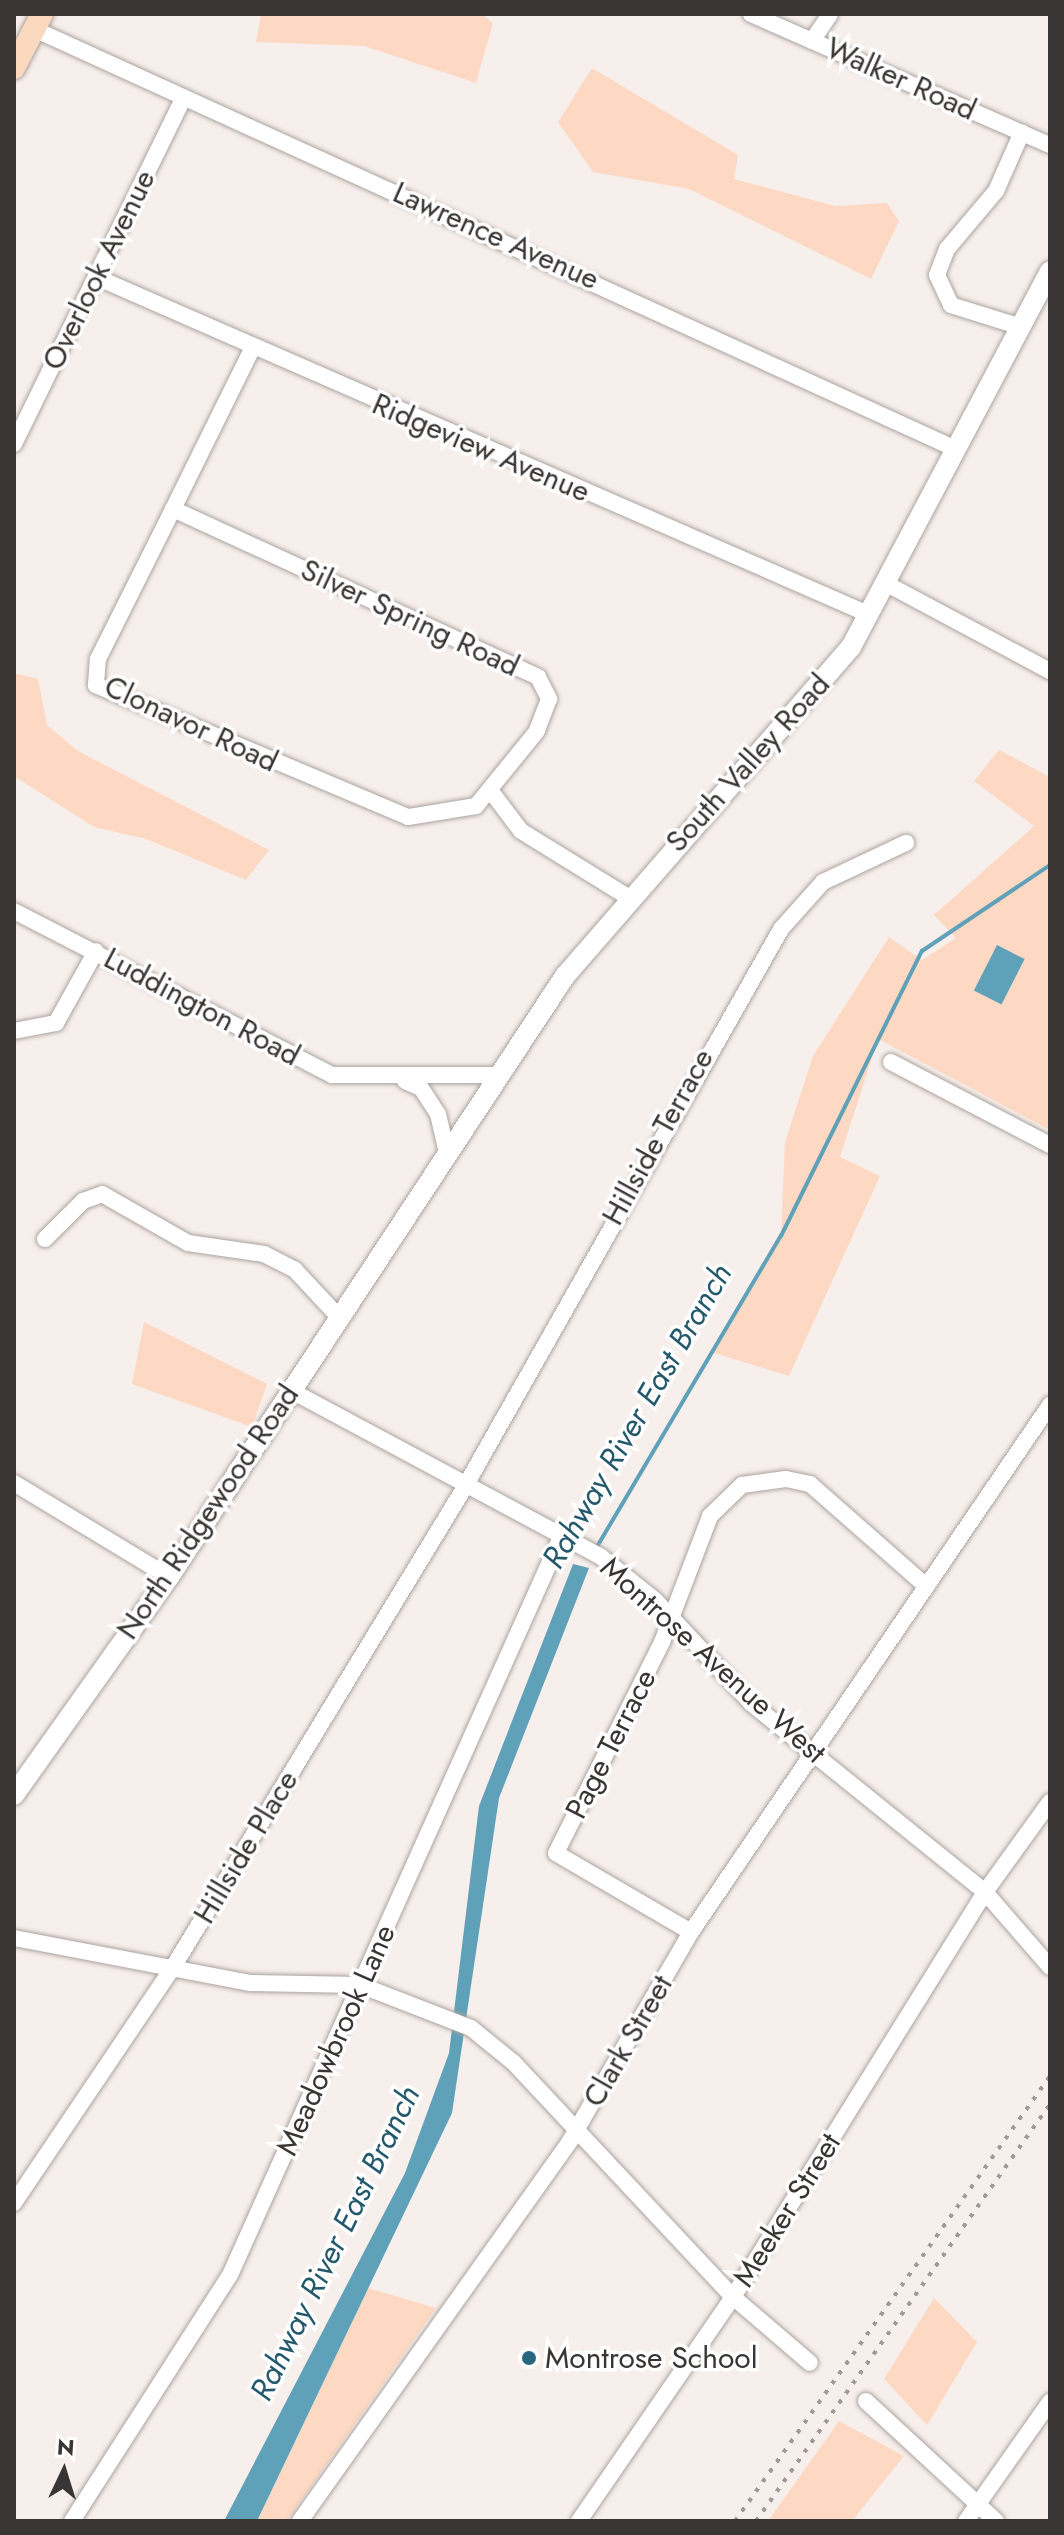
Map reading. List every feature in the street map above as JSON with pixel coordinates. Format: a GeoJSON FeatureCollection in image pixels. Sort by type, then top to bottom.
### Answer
{"type":"FeatureCollection","features":[{"type":"Feature","properties":{"kind":"main road"},"geometry":{"type":"LineString","coordinates":[[14,68],[38,22]]}},
{"type":"Feature","properties":{"kind":"street","name":"Walker Road"},"geometry":{"type":"LineString","coordinates":[[751,14],[1050,145]]}},
{"type":"Feature","properties":{"kind":"street"},"geometry":{"type":"LineString","coordinates":[[812,41],[830,14]]}},
{"type":"Feature","properties":{"kind":"street","name":"Lawrence Avenue"},"geometry":{"type":"LineString","coordinates":[[38,22],[184,97],[956,449]]}},
{"type":"Feature","properties":{"kind":"street","name":"Overlook Avenue"},"geometry":{"type":"LineString","coordinates":[[14,444],[184,97]]}},
{"type":"Feature","properties":{"kind":"street"},"geometry":{"type":"LineString","coordinates":[[1018,326],[951,305],[937,275],[947,249],[996,191],[1022,132]]}},
{"type":"Feature","properties":{"kind":"street","name":"South Valley Road"},"geometry":{"type":"LineString","coordinates":[[397,1225],[496,1075],[628,897],[828,674],[868,614],[1018,326],[1050,271]]}},
{"type":"Feature","properties":{"kind":"street","name":"Ridgeview Avenue"},"geometry":{"type":"LineString","coordinates":[[96,277],[252,349],[868,614]]}},
{"type":"Feature","properties":{"kind":"street","name":"Clonavor Road"},"geometry":{"type":"LineString","coordinates":[[252,349],[98,659],[96,685],[390,815],[457,814],[490,790]]}},
{"type":"Feature","properties":{"kind":"street","name":"Silver Spring Road"},"geometry":{"type":"LineString","coordinates":[[173,509],[538,677],[547,689],[546,715],[490,790]]}},
{"type":"Feature","properties":{"kind":"street"},"geometry":{"type":"LineString","coordinates":[[885,583],[1049,668]]}},
{"type":"Feature","properties":{"kind":"street"},"geometry":{"type":"LineString","coordinates":[[490,790],[521,831],[628,897]]}},
{"type":"Feature","properties":{"kind":"street","name":"Hillside Terrace"},"geometry":{"type":"LineString","coordinates":[[466,1484],[781,929],[823,882],[906,843]]}},
{"type":"Feature","properties":{"kind":"street","name":"Luddington Road"},"geometry":{"type":"LineString","coordinates":[[14,911],[332,1075],[396,1078],[496,1075]]}},
{"type":"Feature","properties":{"kind":"street"},"geometry":{"type":"LineString","coordinates":[[14,1031],[56,1023],[96,951]]}},
{"type":"Feature","properties":{"kind":"street"},"geometry":{"type":"LineString","coordinates":[[891,1062],[1050,1145]]}},
{"type":"Feature","properties":{"kind":"street"},"geometry":{"type":"LineString","coordinates":[[396,1078],[421,1088],[438,1114],[446,1149]]}},
{"type":"Feature","properties":{"kind":"street"},"geometry":{"type":"LineString","coordinates":[[45,1239],[83,1201],[102,1194],[188,1243],[264,1254],[295,1270],[337,1315]]}},
{"type":"Feature","properties":{"kind":"street","name":"North Ridgewood Road"},"geometry":{"type":"LineString","coordinates":[[14,1795],[169,1577],[397,1225]]}},
{"type":"Feature","properties":{"kind":"street","name":"Montrose Avenue West"},"geometry":{"type":"LineString","coordinates":[[290,1390],[600,1556],[671,1616],[752,1704],[985,1892],[1050,1967]]}},
{"type":"Feature","properties":{"kind":"street","name":"Clark Street"},"geometry":{"type":"LineString","coordinates":[[300,2521],[577,2130],[691,1932],[810,1752],[1050,1405]]}},
{"type":"Feature","properties":{"kind":"street","name":"Page Terrace"},"geometry":{"type":"LineString","coordinates":[[691,1932],[556,1853],[671,1616],[710,1516],[742,1485],[763,1479],[798,1481],[829,1494],[926,1586]]}},
{"type":"Feature","properties":{"kind":"street"},"geometry":{"type":"LineString","coordinates":[[14,1483],[169,1577]]}},
{"type":"Feature","properties":{"kind":"street","name":"Hillside Place"},"geometry":{"type":"LineString","coordinates":[[14,2203],[172,1969],[466,1484]]}},
{"type":"Feature","properties":{"kind":"street","name":"Meadowbrook Lane"},"geometry":{"type":"LineString","coordinates":[[72,2521],[230,2275],[561,1537]]}},
{"type":"Feature","properties":{"kind":"street","name":"Meeker Street"},"geometry":{"type":"LineString","coordinates":[[579,2521],[733,2297],[985,1892],[1050,1802]]}},
{"type":"Feature","properties":{"kind":"street"},"geometry":{"type":"LineString","coordinates":[[14,1938],[289,1988],[360,1985],[471,2028],[577,2130],[733,2297],[810,2363]]}},
{"type":"Feature","properties":{"kind":"street"},"geometry":{"type":"LineString","coordinates":[[866,2401],[979,2502],[996,2521]]}},
{"type":"Feature","properties":{"kind":"street"},"geometry":{"type":"LineString","coordinates":[[966,2521],[1050,2402]]}},
{"type":"Feature","properties":{"kind":"shaded area"},"geometry":{"type":"Polygon","coordinates":[[[261,14],[482,14],[493,23],[476,83],[364,46],[256,42],[261,14]]]}},
{"type":"Feature","properties":{"kind":"shaded area"},"geometry":{"type":"Polygon","coordinates":[[[592,68],[738,155],[734,179],[835,206],[887,203],[899,221],[871,279],[689,189],[593,172],[558,122],[592,68]]]}},
{"type":"Feature","properties":{"kind":"shaded area"},"geometry":{"type":"Polygon","coordinates":[[[14,673],[38,679],[47,725],[78,751],[269,850],[246,880],[146,839],[94,827],[14,776],[14,673]]]}},
{"type":"Feature","properties":{"kind":"shaded area"},"geometry":{"type":"Polygon","coordinates":[[[999,750],[1050,777],[1050,1130],[878,1039],[840,1157],[880,1176],[789,1376],[714,1353],[781,1236],[785,1142],[813,1056],[889,937],[922,960],[956,938],[934,915],[1034,826],[974,781],[999,750]]]}},
{"type":"Feature","properties":{"kind":"shaded area"},"geometry":{"type":"Polygon","coordinates":[[[144,1322],[267,1384],[252,1427],[132,1384],[144,1322]]]}},
{"type":"Feature","properties":{"kind":"shaded area"},"geometry":{"type":"Polygon","coordinates":[[[368,2288],[436,2308],[287,2521],[257,2521],[368,2288]]]}},
{"type":"Feature","properties":{"kind":"shaded area"},"geometry":{"type":"Polygon","coordinates":[[[934,2298],[977,2342],[927,2425],[884,2379],[934,2298]]]}},
{"type":"Feature","properties":{"kind":"shaded area"},"geometry":{"type":"Polygon","coordinates":[[[839,2421],[904,2456],[852,2521],[768,2521],[839,2421]]]}},
{"type":"Feature","properties":{"kind":"water"},"geometry":{"type":"Polygon","coordinates":[[[997,945],[1025,959],[1001,1005],[974,990],[997,945]]]}},
{"type":"Feature","properties":{"kind":"water"},"geometry":{"type":"Polygon","coordinates":[[[573,1564],[589,1568],[499,1798],[452,2113],[257,2521],[224,2521],[405,2173],[449,2053],[479,1806],[573,1564]]]}},
{"type":"Feature","properties":{"kind":"waterway","name":"Rahway River East Branch"},"geometry":{"type":"LineString","coordinates":[[595,1550],[781,1236],[922,951],[1050,865]]}},
{"type":"Feature","properties":{"kind":"railway"},"geometry":{"type":"LineString","coordinates":[[735,2521],[1050,2076]]}},
{"type":"Feature","properties":{"kind":"railway"},"geometry":{"type":"LineString","coordinates":[[756,2521],[1050,2104]]}},
{"type":"Feature","properties":{"kind":"place","name":"Montrose School"},"geometry":{"type":"Point","coordinates":[529,2358]}}]}
